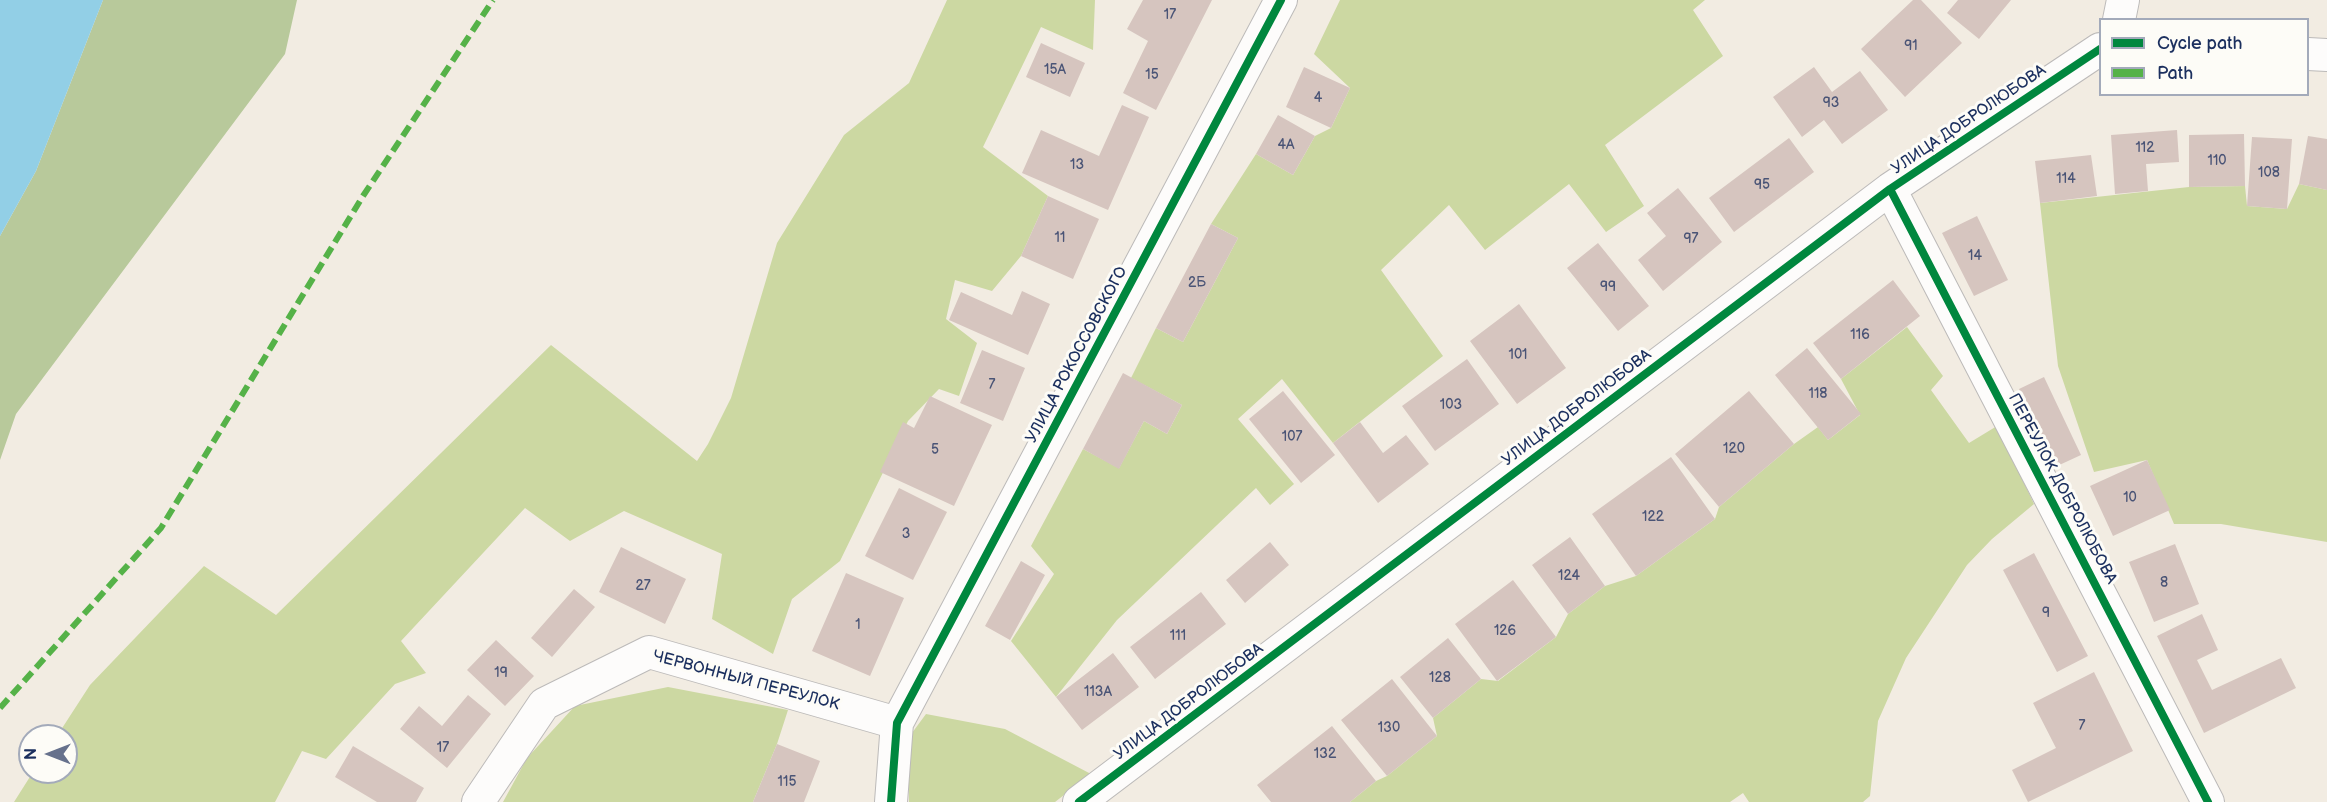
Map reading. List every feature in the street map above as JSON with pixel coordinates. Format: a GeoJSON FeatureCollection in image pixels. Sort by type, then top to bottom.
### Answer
{"type":"FeatureCollection","features":[{"type":"Feature","properties":{"kind":"street","name":"УЛИЦА РОКОССОВСКОГО"},"geometry":{"type":"LineString","coordinates":[[897,723],[1281,0]]}},
{"type":"Feature","properties":{"kind":"street"},"geometry":{"type":"LineString","coordinates":[[2120,18],[2123,0]]}},
{"type":"Feature","properties":{"kind":"street","name":"УЛИЦА ДОБРОЛЮБОВА"},"geometry":{"type":"LineString","coordinates":[[1079,802],[1890,189],[2099,50]]}},
{"type":"Feature","properties":{"kind":"street"},"geometry":{"type":"LineString","coordinates":[[2309,54],[2327,55]]}},
{"type":"Feature","properties":{"kind":"street","name":"ПЕРЕУЛОК ДОБРОЛЮБОВА"},"geometry":{"type":"LineString","coordinates":[[1890,189],[2208,802]]}},
{"type":"Feature","properties":{"kind":"street","name":"ЧЕРВОННЫЙ ПЕРЕУЛОК"},"geometry":{"type":"LineString","coordinates":[[478,802],[544,704],[649,652],[897,723]]}},
{"type":"Feature","properties":{"kind":"street"},"geometry":{"type":"LineString","coordinates":[[891,802],[897,723]]}},
{"type":"Feature","properties":{"kind":"green space"},"geometry":{"type":"Polygon","coordinates":[[[103,0],[297,0],[285,54],[16,414],[0,460],[0,236],[36,171],[103,0]]]}},
{"type":"Feature","properties":{"kind":"green space"},"geometry":{"type":"Polygon","coordinates":[[[947,0],[1095,0],[1093,50],[1041,27],[983,147],[1048,196],[1021,256],[992,291],[955,280],[946,319],[977,343],[959,396],[939,389],[908,421],[840,561],[792,599],[773,654],[712,619],[722,554],[624,511],[570,541],[525,508],[401,641],[426,673],[395,684],[326,759],[302,751],[275,802],[14,802],[25,784],[78,784],[78,724],[65,724],[90,685],[204,566],[276,615],[551,345],[697,461],[731,398],[777,243],[844,135],[909,83],[947,0]]]}},
{"type":"Feature","properties":{"kind":"green space"},"geometry":{"type":"Polygon","coordinates":[[[1340,0],[1705,0],[1693,10],[1723,56],[1605,145],[1644,206],[1606,232],[1569,184],[1485,250],[1449,205],[1381,270],[1443,356],[1333,443],[1282,379],[1238,419],[1294,484],[1270,505],[1256,488],[1117,620],[1056,697],[1011,641],[1054,574],[1031,546],[1083,449],[1119,468],[1144,421],[1167,434],[1182,405],[1131,378],[1156,328],[1183,342],[1238,238],[1211,224],[1256,154],[1293,175],[1315,136],[1331,128],[1350,88],[1314,54],[1340,0]]]}},
{"type":"Feature","properties":{"kind":"green space"},"geometry":{"type":"Polygon","coordinates":[[[2299,184],[2327,190],[2327,542],[2221,524],[2174,524],[2147,460],[2094,472],[2058,366],[2040,203],[2189,187],[2245,186],[2247,206],[2287,209],[2299,184]]]}},
{"type":"Feature","properties":{"kind":"green space"},"geometry":{"type":"Polygon","coordinates":[[[1907,327],[1943,376],[1931,390],[1969,443],[1997,426],[2034,504],[1992,539],[1967,565],[1906,658],[1878,721],[1870,796],[1863,802],[1749,802],[1743,793],[1730,802],[1350,802],[1437,736],[1433,718],[1481,679],[1498,681],[1556,637],[1568,614],[1605,586],[1636,576],[1715,519],[1719,507],[1794,444],[1818,427],[1828,440],[1860,415],[1841,379],[1907,327]]]}},
{"type":"Feature","properties":{"kind":"green space"},"geometry":{"type":"Polygon","coordinates":[[[668,687],[788,710],[777,744],[753,802],[503,802],[527,758],[575,706],[668,687]]]}},
{"type":"Feature","properties":{"kind":"green space"},"geometry":{"type":"Polygon","coordinates":[[[926,714],[1005,729],[1091,774],[1055,802],[909,802],[909,737],[926,714]]]}},
{"type":"Feature","properties":{"kind":"water"},"geometry":{"type":"Polygon","coordinates":[[[0,0],[103,0],[36,171],[0,236],[0,0]]]}},
{"type":"Feature","properties":{"kind":"building"},"geometry":{"type":"Polygon","coordinates":[[[1143,0],[1212,0],[1156,110],[1123,93],[1148,41],[1127,29],[1143,0]]]}},
{"type":"Feature","properties":{"kind":"building"},"geometry":{"type":"Polygon","coordinates":[[[1913,0],[1921,0],[1962,43],[1905,97],[1861,49],[1913,0]]]}},
{"type":"Feature","properties":{"kind":"building"},"geometry":{"type":"Polygon","coordinates":[[[1958,0],[2011,0],[1979,39],[1947,13],[1958,0]]]}},
{"type":"Feature","properties":{"kind":"building"},"geometry":{"type":"Polygon","coordinates":[[[1041,43],[1085,63],[1070,97],[1026,77],[1041,43]]]}},
{"type":"Feature","properties":{"kind":"building"},"geometry":{"type":"Polygon","coordinates":[[[1304,67],[1350,88],[1331,128],[1286,107],[1304,67]]]}},
{"type":"Feature","properties":{"kind":"building"},"geometry":{"type":"Polygon","coordinates":[[[1814,67],[1832,92],[1860,71],[1888,110],[1842,144],[1824,120],[1802,137],[1773,97],[1814,67]]]}},
{"type":"Feature","properties":{"kind":"building"},"geometry":{"type":"Polygon","coordinates":[[[1122,105],[1149,117],[1108,210],[1022,173],[1041,130],[1099,156],[1122,105]]]}},
{"type":"Feature","properties":{"kind":"building"},"geometry":{"type":"Polygon","coordinates":[[[1278,115],[1315,136],[1293,175],[1256,154],[1278,115]]]}},
{"type":"Feature","properties":{"kind":"building"},"geometry":{"type":"Polygon","coordinates":[[[2177,130],[2179,162],[2146,164],[2148,191],[2115,194],[2111,135],[2177,130]]]}},
{"type":"Feature","properties":{"kind":"building"},"geometry":{"type":"Polygon","coordinates":[[[2244,134],[2245,186],[2189,187],[2189,135],[2244,134]]]}},
{"type":"Feature","properties":{"kind":"building"},"geometry":{"type":"Polygon","coordinates":[[[2308,136],[2327,139],[2327,190],[2299,184],[2308,136]]]}},
{"type":"Feature","properties":{"kind":"building"},"geometry":{"type":"Polygon","coordinates":[[[2252,137],[2292,139],[2287,209],[2247,206],[2252,137]]]}},
{"type":"Feature","properties":{"kind":"building"},"geometry":{"type":"Polygon","coordinates":[[[1789,138],[1814,172],[1734,232],[1709,198],[1789,138]]]}},
{"type":"Feature","properties":{"kind":"building"},"geometry":{"type":"Polygon","coordinates":[[[2091,155],[2097,196],[2040,203],[2035,161],[2091,155]]]}},
{"type":"Feature","properties":{"kind":"building"},"geometry":{"type":"Polygon","coordinates":[[[1678,188],[1722,242],[1663,291],[1638,260],[1666,236],[1647,213],[1678,188]]]}},
{"type":"Feature","properties":{"kind":"building"},"geometry":{"type":"Polygon","coordinates":[[[1048,196],[1099,219],[1073,279],[1021,256],[1048,196]]]}},
{"type":"Feature","properties":{"kind":"building"},"geometry":{"type":"Polygon","coordinates":[[[1977,216],[2008,280],[1974,296],[1942,233],[1977,216]]]}},
{"type":"Feature","properties":{"kind":"building"},"geometry":{"type":"Polygon","coordinates":[[[1211,224],[1238,238],[1183,342],[1156,328],[1211,224]]]}},
{"type":"Feature","properties":{"kind":"building"},"geometry":{"type":"Polygon","coordinates":[[[1598,243],[1649,306],[1618,331],[1567,268],[1598,243]]]}},
{"type":"Feature","properties":{"kind":"building"},"geometry":{"type":"Polygon","coordinates":[[[1893,280],[1920,316],[1841,379],[1813,343],[1893,280]]]}},
{"type":"Feature","properties":{"kind":"building"},"geometry":{"type":"Polygon","coordinates":[[[1022,291],[1050,304],[1028,355],[949,320],[961,292],[1012,315],[1022,291]]]}},
{"type":"Feature","properties":{"kind":"building"},"geometry":{"type":"Polygon","coordinates":[[[1519,304],[1566,368],[1517,404],[1470,341],[1519,304]]]}},
{"type":"Feature","properties":{"kind":"building"},"geometry":{"type":"Polygon","coordinates":[[[1807,348],[1861,414],[1828,440],[1775,375],[1807,348]]]}},
{"type":"Feature","properties":{"kind":"building"},"geometry":{"type":"Polygon","coordinates":[[[982,350],[1025,368],[1003,421],[960,403],[982,350]]]}},
{"type":"Feature","properties":{"kind":"building"},"geometry":{"type":"Polygon","coordinates":[[[1467,359],[1499,404],[1435,451],[1402,406],[1467,359]]]}},
{"type":"Feature","properties":{"kind":"building"},"geometry":{"type":"Polygon","coordinates":[[[1123,373],[1182,405],[1167,434],[1144,421],[1119,469],[1083,449],[1123,373]]]}},
{"type":"Feature","properties":{"kind":"building"},"geometry":{"type":"Polygon","coordinates":[[[2044,377],[2081,455],[2055,467],[2019,389],[2044,377]]]}},
{"type":"Feature","properties":{"kind":"building"},"geometry":{"type":"Polygon","coordinates":[[[1283,391],[1335,455],[1301,483],[1249,419],[1283,391]]]}},
{"type":"Feature","properties":{"kind":"building"},"geometry":{"type":"Polygon","coordinates":[[[1749,391],[1794,444],[1719,507],[1675,454],[1749,391]]]}},
{"type":"Feature","properties":{"kind":"building"},"geometry":{"type":"Polygon","coordinates":[[[930,396],[992,425],[954,506],[880,472],[903,422],[914,428],[930,396]]]}},
{"type":"Feature","properties":{"kind":"building"},"geometry":{"type":"Polygon","coordinates":[[[1360,422],[1383,453],[1406,435],[1429,464],[1378,503],[1333,443],[1360,422]]]}},
{"type":"Feature","properties":{"kind":"building"},"geometry":{"type":"Polygon","coordinates":[[[1671,457],[1715,519],[1636,576],[1592,514],[1671,457]]]}},
{"type":"Feature","properties":{"kind":"building"},"geometry":{"type":"Polygon","coordinates":[[[2147,460],[2170,510],[2113,536],[2090,486],[2147,460]]]}},
{"type":"Feature","properties":{"kind":"building"},"geometry":{"type":"Polygon","coordinates":[[[899,488],[947,512],[913,580],[865,556],[899,488]]]}},
{"type":"Feature","properties":{"kind":"building"},"geometry":{"type":"Polygon","coordinates":[[[1570,537],[1605,586],[1568,614],[1532,565],[1570,537]]]}},
{"type":"Feature","properties":{"kind":"building"},"geometry":{"type":"Polygon","coordinates":[[[1270,542],[1289,565],[1245,603],[1226,580],[1270,542]]]}},
{"type":"Feature","properties":{"kind":"building"},"geometry":{"type":"Polygon","coordinates":[[[2175,544],[2199,604],[2154,622],[2129,562],[2175,544]]]}},
{"type":"Feature","properties":{"kind":"building"},"geometry":{"type":"Polygon","coordinates":[[[621,547],[686,579],[665,624],[599,592],[621,547]]]}},
{"type":"Feature","properties":{"kind":"building"},"geometry":{"type":"Polygon","coordinates":[[[2034,553],[2088,656],[2057,672],[2003,570],[2034,553]]]}},
{"type":"Feature","properties":{"kind":"building"},"geometry":{"type":"Polygon","coordinates":[[[1021,561],[1045,575],[1010,640],[985,626],[1021,561]]]}},
{"type":"Feature","properties":{"kind":"building"},"geometry":{"type":"Polygon","coordinates":[[[846,573],[904,598],[870,676],[812,651],[846,573]]]}},
{"type":"Feature","properties":{"kind":"building"},"geometry":{"type":"Polygon","coordinates":[[[1513,580],[1556,637],[1497,681],[1455,624],[1513,580]]]}},
{"type":"Feature","properties":{"kind":"building"},"geometry":{"type":"Polygon","coordinates":[[[574,589],[595,607],[552,657],[531,638],[574,589]]]}},
{"type":"Feature","properties":{"kind":"building"},"geometry":{"type":"Polygon","coordinates":[[[1201,592],[1226,624],[1155,679],[1130,647],[1201,592]]]}},
{"type":"Feature","properties":{"kind":"building"},"geometry":{"type":"Polygon","coordinates":[[[2202,614],[2218,650],[2197,660],[2212,690],[2281,658],[2296,688],[2204,733],[2157,636],[2202,614]]]}},
{"type":"Feature","properties":{"kind":"building"},"geometry":{"type":"Polygon","coordinates":[[[1448,638],[1481,679],[1433,718],[1400,677],[1448,638]]]}},
{"type":"Feature","properties":{"kind":"building"},"geometry":{"type":"Polygon","coordinates":[[[496,640],[534,676],[505,706],[467,670],[496,640]]]}},
{"type":"Feature","properties":{"kind":"building"},"geometry":{"type":"Polygon","coordinates":[[[1113,653],[1139,687],[1082,730],[1056,697],[1113,653]]]}},
{"type":"Feature","properties":{"kind":"building"},"geometry":{"type":"Polygon","coordinates":[[[2094,672],[2133,751],[2028,802],[2012,770],[2056,748],[2033,703],[2094,672]]]}},
{"type":"Feature","properties":{"kind":"building"},"geometry":{"type":"Polygon","coordinates":[[[1392,679],[1437,736],[1387,776],[1341,720],[1392,679]]]}},
{"type":"Feature","properties":{"kind":"building"},"geometry":{"type":"Polygon","coordinates":[[[468,695],[491,714],[447,768],[400,729],[419,706],[442,726],[468,695]]]}},
{"type":"Feature","properties":{"kind":"building"},"geometry":{"type":"Polygon","coordinates":[[[1332,726],[1376,781],[1350,802],[1271,802],[1257,785],[1332,726]]]}},
{"type":"Feature","properties":{"kind":"building"},"geometry":{"type":"Polygon","coordinates":[[[777,744],[820,761],[804,802],[753,802],[777,744]]]}},
{"type":"Feature","properties":{"kind":"building"},"geometry":{"type":"Polygon","coordinates":[[[353,746],[424,788],[416,802],[377,802],[335,777],[353,746]]]}},
{"type":"Feature","properties":{"kind":"marked path"},"geometry":{"type":"LineString","coordinates":[[0,708],[161,528],[363,196],[493,0]]}},
{"type":"Feature","properties":{"kind":"cycle path"},"geometry":{"type":"LineString","coordinates":[[891,802],[897,723],[1281,0]]}},
{"type":"Feature","properties":{"kind":"cycle path"},"geometry":{"type":"LineString","coordinates":[[1079,802],[1890,189],[2099,50]]}},
{"type":"Feature","properties":{"kind":"cycle path"},"geometry":{"type":"LineString","coordinates":[[1890,189],[2208,802]]}}]}
